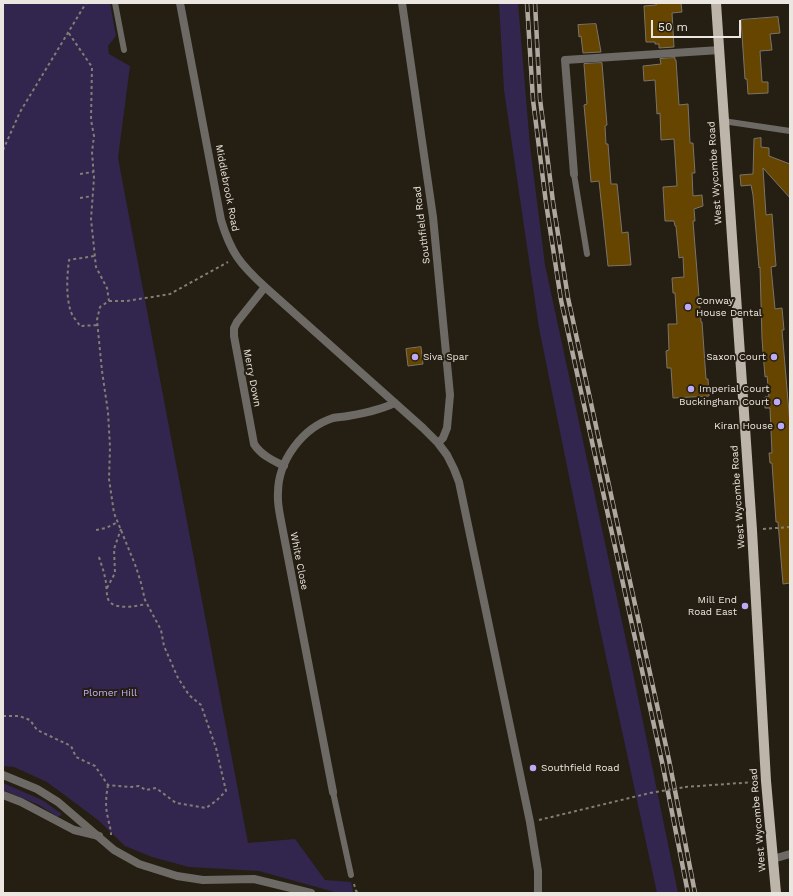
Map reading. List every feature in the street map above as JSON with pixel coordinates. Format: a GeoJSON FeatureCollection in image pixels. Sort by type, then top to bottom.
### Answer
{"type":"FeatureCollection","features":[{"type":"Feature","properties":{"kind":"main road","name":"West Wycombe Road"},"geometry":{"type":"LineString","coordinates":[[716,3],[752,530],[766,781],[776,893]]}},
{"type":"Feature","properties":{"kind":"street","name":"Middlebrook Road"},"geometry":{"type":"LineString","coordinates":[[180,3],[222,220],[226,238],[236,257],[265,287],[395,403]]}},
{"type":"Feature","properties":{"kind":"street","name":"Southfield Road"},"geometry":{"type":"LineString","coordinates":[[402,3],[432,217],[450,395],[447,428],[443,438],[438,443]]}},
{"type":"Feature","properties":{"kind":"street"},"geometry":{"type":"LineString","coordinates":[[574,174],[565,60],[720,50]]}},
{"type":"Feature","properties":{"kind":"street","name":"Merry Down"},"geometry":{"type":"LineString","coordinates":[[265,287],[237,322],[234,328],[234,336],[254,444],[264,455],[284,466]]}},
{"type":"Feature","properties":{"kind":"street"},"geometry":{"type":"LineString","coordinates":[[395,403],[438,443],[454,469],[459,482],[530,822],[538,871],[538,893]]}},
{"type":"Feature","properties":{"kind":"street","name":"White Close"},"geometry":{"type":"LineString","coordinates":[[333,792],[279,507],[278,492],[280,478],[291,452],[298,442],[320,424],[333,418],[379,409],[395,403]]}},
{"type":"Feature","properties":{"kind":"street"},"geometry":{"type":"LineString","coordinates":[[3,775],[37,789],[58,802],[110,846],[138,864],[177,876],[203,880],[254,879],[311,893]]}},
{"type":"Feature","properties":{"kind":"street"},"geometry":{"type":"LineString","coordinates":[[3,795],[21,802],[74,830],[99,836]]}},
{"type":"Feature","properties":{"kind":"street"},"geometry":{"type":"LineString","coordinates":[[773,859],[790,854]]}},
{"type":"Feature","properties":{"kind":"lane"},"geometry":{"type":"LineString","coordinates":[[115,3],[124,50]]}},
{"type":"Feature","properties":{"kind":"lane"},"geometry":{"type":"LineString","coordinates":[[723,122],[790,131]]}},
{"type":"Feature","properties":{"kind":"lane"},"geometry":{"type":"LineString","coordinates":[[574,174],[587,254]]}},
{"type":"Feature","properties":{"kind":"lane"},"geometry":{"type":"LineString","coordinates":[[333,792],[351,875]]}},
{"type":"Feature","properties":{"kind":"path"},"geometry":{"type":"LineString","coordinates":[[3,150],[20,112],[86,3]]}},
{"type":"Feature","properties":{"kind":"path"},"geometry":{"type":"LineString","coordinates":[[68,32],[92,67],[91,120],[94,136],[92,152],[93,196],[91,219],[96,267],[107,288],[109,301]]}},
{"type":"Feature","properties":{"kind":"path"},"geometry":{"type":"LineString","coordinates":[[80,174],[93,172]]}},
{"type":"Feature","properties":{"kind":"path"},"geometry":{"type":"LineString","coordinates":[[80,198],[93,196]]}},
{"type":"Feature","properties":{"kind":"path"},"geometry":{"type":"LineString","coordinates":[[94,256],[69,260],[67,275],[68,294],[70,310],[80,326],[98,325]]}},
{"type":"Feature","properties":{"kind":"path"},"geometry":{"type":"LineString","coordinates":[[108,785],[123,787],[139,786],[146,790],[156,788],[176,803],[206,808],[216,802],[226,791],[216,748],[201,705],[189,695],[178,678],[164,646],[161,630],[146,604],[136,567],[114,513],[109,479],[110,447],[108,412],[97,320],[100,308],[109,301],[127,301],[170,294],[236,257]]}},
{"type":"Feature","properties":{"kind":"path"},"geometry":{"type":"LineString","coordinates":[[96,530],[106,528],[118,522]]}},
{"type":"Feature","properties":{"kind":"path"},"geometry":{"type":"LineString","coordinates":[[752,530],[790,527]]}},
{"type":"Feature","properties":{"kind":"path"},"geometry":{"type":"LineString","coordinates":[[107,589],[115,573],[114,549],[121,529]]}},
{"type":"Feature","properties":{"kind":"path"},"geometry":{"type":"LineString","coordinates":[[99,557],[105,578],[108,600],[112,604],[122,607],[134,607],[146,604]]}},
{"type":"Feature","properties":{"kind":"path"},"geometry":{"type":"LineString","coordinates":[[3,716],[19,716],[30,720],[37,730],[71,746],[76,757],[95,766],[108,785],[106,800],[111,830],[110,846]]}},
{"type":"Feature","properties":{"kind":"path"},"geometry":{"type":"LineString","coordinates":[[530,822],[685,786],[766,781]]}},
{"type":"Feature","properties":{"kind":"path"},"geometry":{"type":"LineString","coordinates":[[351,875],[356,891],[359,893]]}},
{"type":"Feature","properties":{"kind":"green space","name":"Plomer Hill"},"geometry":{"type":"Polygon","coordinates":[[[3,3],[110,3],[116,36],[108,46],[109,54],[130,66],[118,158],[248,843],[295,839],[325,880],[351,882],[353,891],[351,893],[338,893],[259,871],[189,867],[152,857],[125,846],[98,820],[47,782],[14,767],[3,766],[3,3]]]}},
{"type":"Feature","properties":{"kind":"green space"},"geometry":{"type":"Polygon","coordinates":[[[499,3],[518,3],[530,146],[545,265],[632,668],[678,893],[657,893],[600,629],[539,328],[504,90],[499,3]]]}},
{"type":"Feature","properties":{"kind":"green space"},"geometry":{"type":"Polygon","coordinates":[[[3,783],[42,800],[62,814],[58,817],[39,805],[3,790],[3,783]]]}},
{"type":"Feature","properties":{"kind":"building"},"geometry":{"type":"Polygon","coordinates":[[[656,3],[681,3],[682,12],[672,13],[674,47],[659,48],[659,44],[655,44],[655,42],[646,42],[644,6],[656,5],[656,3]]]}},
{"type":"Feature","properties":{"kind":"building"},"geometry":{"type":"Polygon","coordinates":[[[778,17],[780,33],[770,34],[772,50],[760,51],[762,82],[768,82],[768,93],[748,94],[747,79],[745,79],[741,20],[778,17]]]}},
{"type":"Feature","properties":{"kind":"building"},"geometry":{"type":"Polygon","coordinates":[[[596,24],[601,52],[583,53],[578,25],[596,24]]]}},
{"type":"Feature","properties":{"kind":"building"},"geometry":{"type":"Polygon","coordinates":[[[675,58],[679,105],[688,104],[690,143],[693,143],[695,173],[692,173],[693,196],[702,195],[703,206],[694,209],[695,221],[693,221],[706,379],[708,379],[709,396],[673,398],[671,368],[667,368],[666,351],[669,350],[668,324],[677,324],[675,293],[673,293],[672,278],[684,277],[683,257],[679,258],[676,226],[674,221],[665,221],[663,187],[677,186],[674,139],[661,140],[660,113],[657,114],[655,80],[644,81],[643,66],[661,64],[660,59],[675,58]]]}},
{"type":"Feature","properties":{"kind":"building"},"geometry":{"type":"Polygon","coordinates":[[[602,63],[607,125],[605,126],[606,144],[608,144],[611,184],[617,184],[622,233],[628,232],[631,265],[608,266],[599,181],[591,182],[584,105],[587,104],[584,64],[602,63]]]}},
{"type":"Feature","properties":{"kind":"building"},"geometry":{"type":"Polygon","coordinates":[[[761,138],[761,147],[769,148],[769,156],[790,164],[790,198],[763,168],[766,215],[772,214],[776,266],[771,267],[775,309],[782,308],[784,330],[782,330],[790,424],[790,583],[783,584],[778,522],[776,522],[772,463],[770,463],[769,453],[772,453],[770,408],[765,408],[765,397],[769,396],[767,376],[765,377],[762,339],[760,267],[759,268],[753,195],[751,185],[741,186],[740,175],[753,174],[754,139],[761,138]]]}},
{"type":"Feature","properties":{"kind":"building","name":"Siva Spar"},"geometry":{"type":"Polygon","coordinates":[[[421,347],[423,364],[408,366],[406,349],[421,347]]]}},
{"type":"Feature","properties":{"kind":"railway"},"geometry":{"type":"LineString","coordinates":[[527,3],[533,100],[546,203],[561,300],[662,762],[688,893]]}},
{"type":"Feature","properties":{"kind":"railway"},"geometry":{"type":"LineString","coordinates":[[535,3],[540,99],[553,202],[568,298],[669,760],[695,893]]}},
{"type":"Feature","properties":{"kind":"place","name":"Conway House Dental"},"geometry":{"type":"Point","coordinates":[688,307]}},
{"type":"Feature","properties":{"kind":"place","name":"Siva Spar"},"geometry":{"type":"Point","coordinates":[415,357]}},
{"type":"Feature","properties":{"kind":"place","name":"Saxon Court"},"geometry":{"type":"Point","coordinates":[774,357]}},
{"type":"Feature","properties":{"kind":"place","name":"Imperial Court"},"geometry":{"type":"Point","coordinates":[691,389]}},
{"type":"Feature","properties":{"kind":"place","name":"Buckingham Court"},"geometry":{"type":"Point","coordinates":[777,402]}},
{"type":"Feature","properties":{"kind":"place","name":"Kiran House"},"geometry":{"type":"Point","coordinates":[781,426]}},
{"type":"Feature","properties":{"kind":"place","name":"Mill End Road East"},"geometry":{"type":"Point","coordinates":[745,606]}},
{"type":"Feature","properties":{"kind":"place","name":"Southfield Road"},"geometry":{"type":"Point","coordinates":[533,768]}}]}
